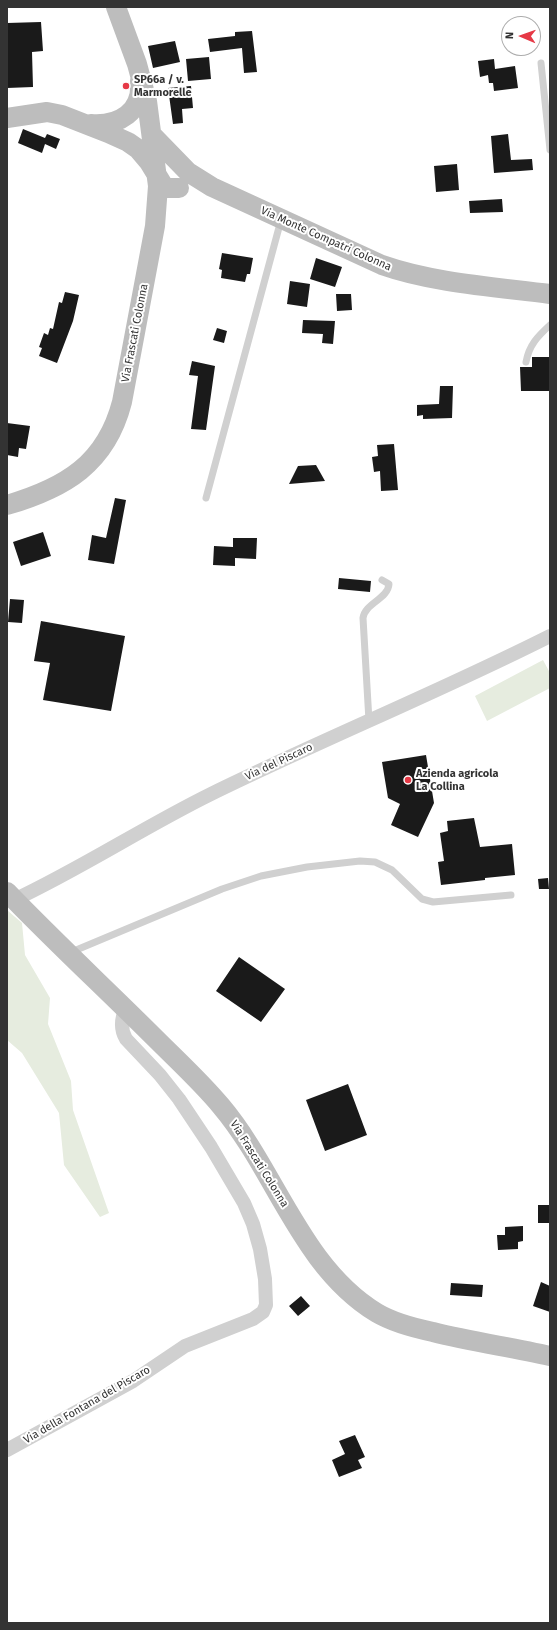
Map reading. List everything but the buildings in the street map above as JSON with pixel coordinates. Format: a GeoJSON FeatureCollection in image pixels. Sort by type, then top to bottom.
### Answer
{"type":"FeatureCollection","features":[{"type":"Feature","properties":{"kind":"street"},"geometry":{"type":"LineString","coordinates":[[86,124],[116,123],[124,118],[132,110],[140,90],[137,64],[116,7]]}},
{"type":"Feature","properties":{"kind":"street","name":"Via Frascati Colonna"},"geometry":{"type":"LineString","coordinates":[[7,505],[43,493],[70,479],[96,455],[112,431],[122,402],[155,226],[158,198],[153,136],[147,101],[137,64]]}},
{"type":"Feature","properties":{"kind":"street"},"geometry":{"type":"LineString","coordinates":[[7,118],[47,112],[62,115],[133,145],[146,159],[163,185],[168,188],[202,188],[224,194]]}},
{"type":"Feature","properties":{"kind":"street"},"geometry":{"type":"LineString","coordinates":[[153,136],[180,165],[199,180],[224,194]]}},
{"type":"Feature","properties":{"kind":"street"},"geometry":{"type":"LineString","coordinates":[[157,175],[165,165],[172,163],[180,165]]}},
{"type":"Feature","properties":{"kind":"street"},"geometry":{"type":"LineString","coordinates":[[155,226],[163,201],[170,192],[179,188]]}},
{"type":"Feature","properties":{"kind":"street","name":"Via Monte Compatri Colonna"},"geometry":{"type":"LineString","coordinates":[[224,194],[375,262],[397,270],[441,279],[550,294]]}},
{"type":"Feature","properties":{"kind":"street","name":"Via del Piscaro"},"geometry":{"type":"LineString","coordinates":[[11,896],[59,879],[173,813],[490,666],[550,636]]}},
{"type":"Feature","properties":{"kind":"street","name":"Via Frascati Colonna"},"geometry":{"type":"LineString","coordinates":[[11,896],[126,1008],[222,1107],[250,1147],[310,1245],[329,1270],[354,1296],[375,1312],[406,1325],[445,1335],[550,1356]]}},
{"type":"Feature","properties":{"kind":"street","name":"Via della Fontana del Piscaro"},"geometry":{"type":"LineString","coordinates":[[7,1450],[126,1385],[185,1346],[256,1317],[263,1312],[266,1305],[267,1297],[263,1260],[256,1231],[247,1210],[211,1147],[179,1099],[160,1075],[126,1039],[122,1025],[126,1008]]}},
{"type":"Feature","properties":{"kind":"lane"},"geometry":{"type":"LineString","coordinates":[[541,63],[550,150]]}},
{"type":"Feature","properties":{"kind":"lane"},"geometry":{"type":"LineString","coordinates":[[206,498],[281,220]]}},
{"type":"Feature","properties":{"kind":"lane"},"geometry":{"type":"LineString","coordinates":[[526,362],[533,342],[550,325]]}},
{"type":"Feature","properties":{"kind":"lane"},"geometry":{"type":"LineString","coordinates":[[369,721],[363,618],[365,610],[387,591],[389,584],[382,580]]}},
{"type":"Feature","properties":{"kind":"lane"},"geometry":{"type":"LineString","coordinates":[[69,953],[222,889],[261,876],[307,867],[360,861],[375,862],[392,870],[418,896],[427,901],[433,902],[511,895]]}},
{"type":"Feature","properties":{"kind":"shaded area"},"geometry":{"type":"Polygon","coordinates":[[[543,660],[550,673],[550,688],[487,721],[475,696],[543,660]]]}},
{"type":"Feature","properties":{"kind":"shaded area"},"geometry":{"type":"Polygon","coordinates":[[[7,910],[22,923],[25,955],[50,998],[48,1024],[71,1081],[73,1110],[109,1213],[100,1217],[64,1165],[59,1113],[22,1053],[7,1040],[7,910]]]}},
{"type":"Feature","properties":{"kind":"place","name":"SP66a / v. Marmorelle"},"geometry":{"type":"Point","coordinates":[126,86]}},
{"type":"Feature","properties":{"kind":"place","name":"Azienda agricola La Collina"},"geometry":{"type":"Point","coordinates":[408,780]}}]}
